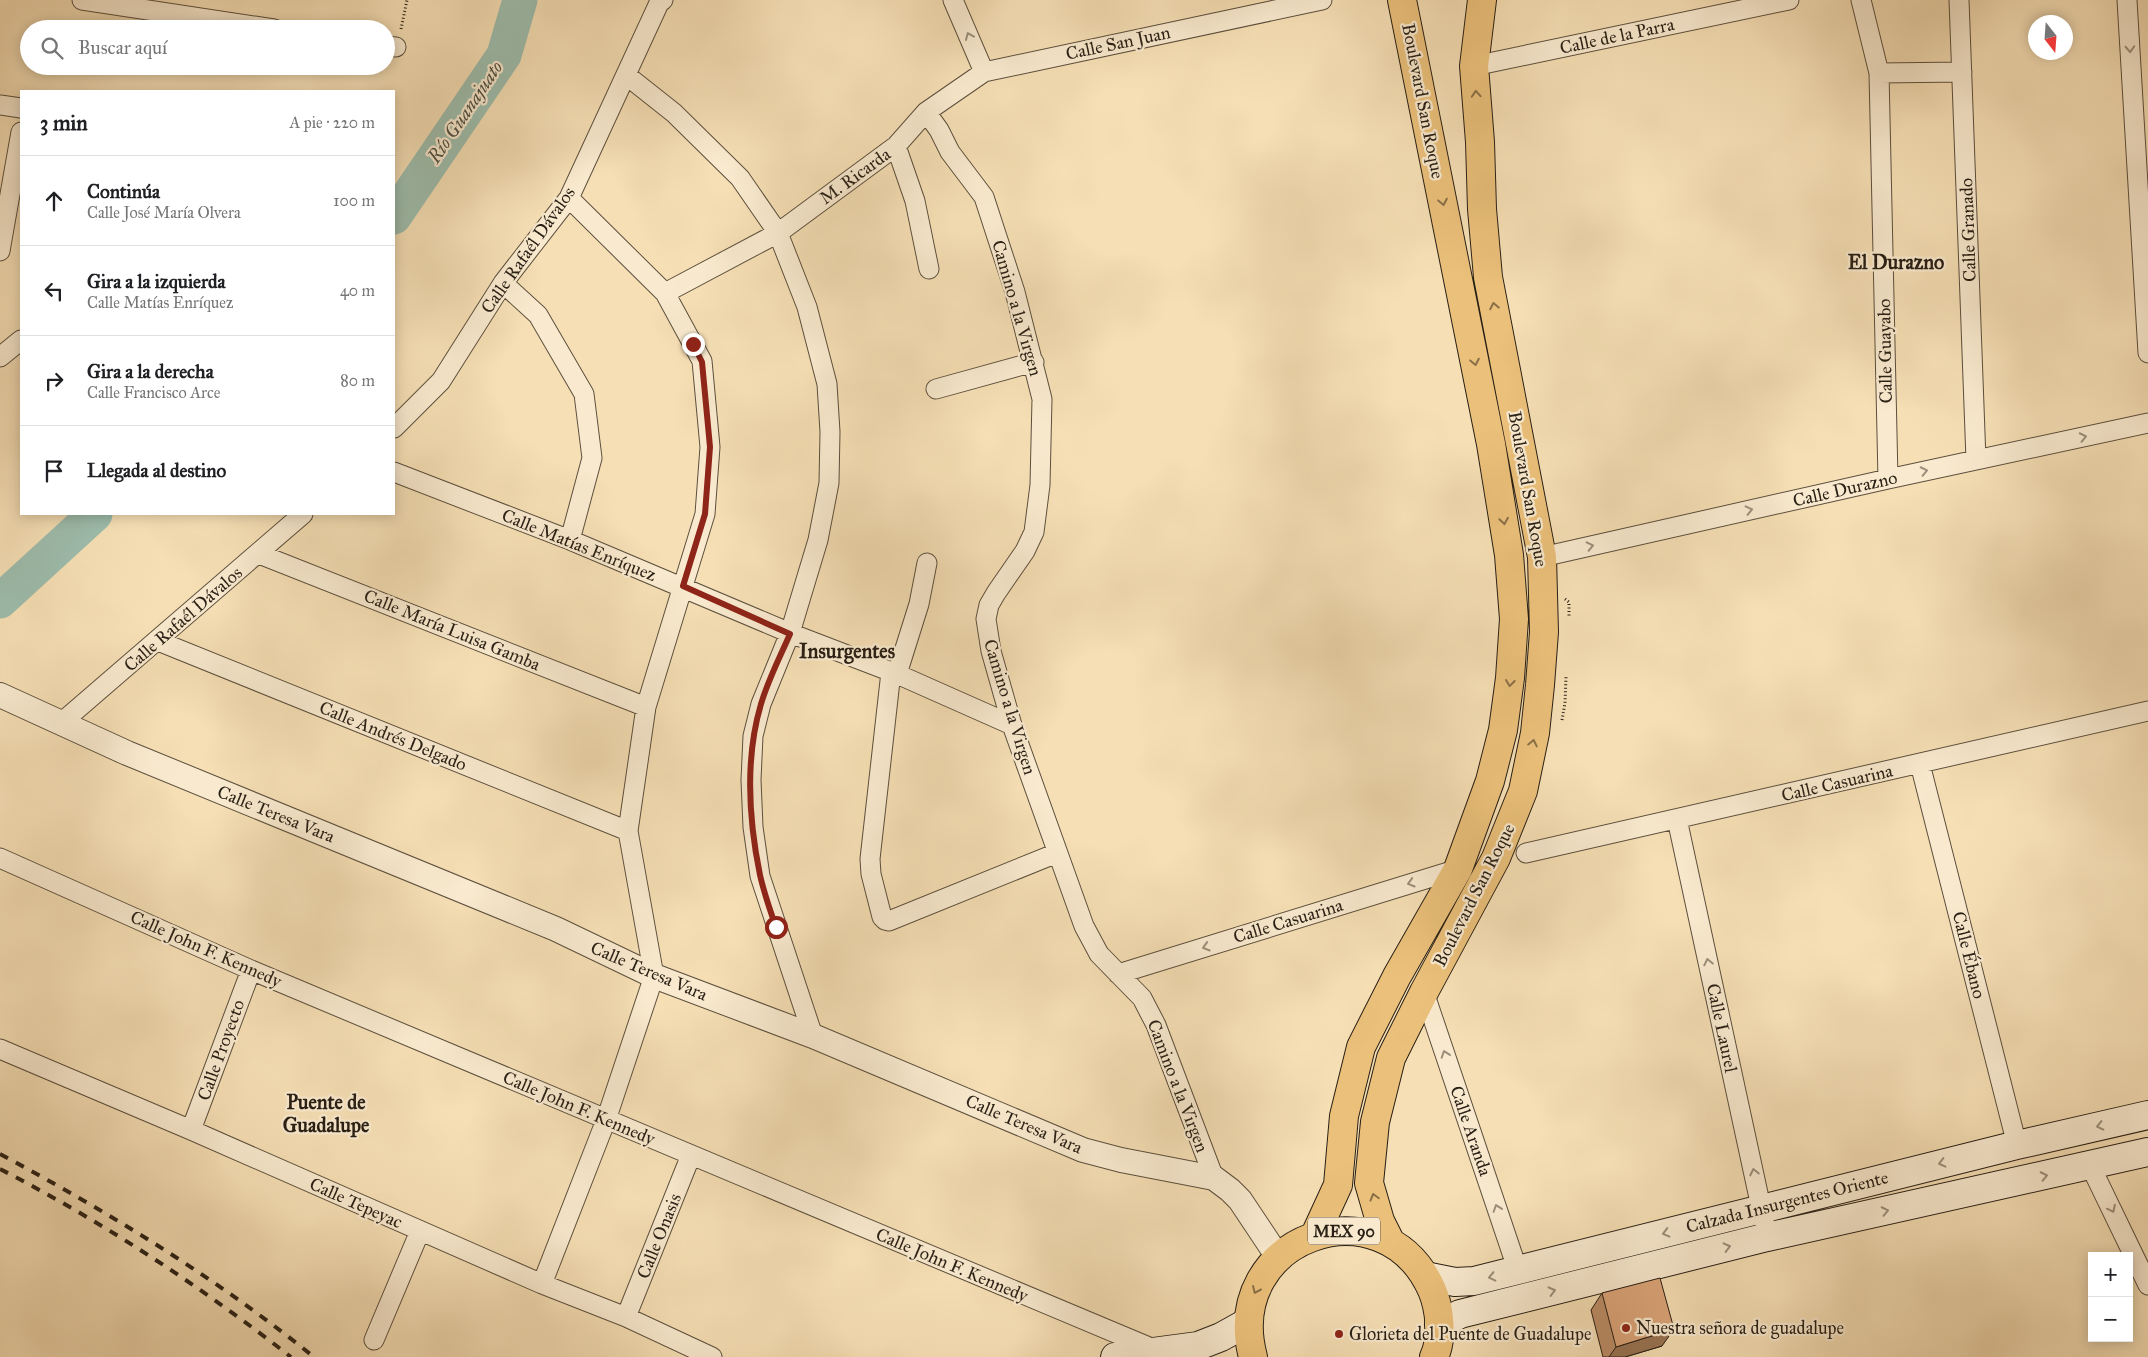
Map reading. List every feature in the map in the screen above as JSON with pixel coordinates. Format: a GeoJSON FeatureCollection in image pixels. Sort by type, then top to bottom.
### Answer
{"type":"FeatureCollection","features":[{"type":"Feature","properties":{"kind":"main road","name":"Boulevard San Roque"},"geometry":{"type":"LineString","coordinates":[[1315,1236],[1338,1185],[1344,1116],[1361,1047],[1397,976],[1458,868],[1490,781],[1504,730],[1510,678],[1514,619],[1509,556],[1491,444],[1402,0]]}},
{"type":"Feature","properties":{"kind":"main road","name":"Boulevard San Roque"},"geometry":{"type":"LineString","coordinates":[[1391,1243],[1380,1221],[1369,1182],[1375,1122],[1391,1058],[1496,858],[1523,791],[1535,734],[1544,632],[1542,557],[1488,276],[1474,66],[1482,0]]}},
{"type":"Feature","properties":{"kind":"main road","name":"Calzada Insurgentes Oriente"},"geometry":{"type":"LineString","coordinates":[[1425,1276],[1465,1282],[1518,1271],[1762,1208],[2017,1145],[2148,1115]]}},
{"type":"Feature","properties":{"kind":"main road","name":"Calzada Insurgentes Oriente"},"geometry":{"type":"LineString","coordinates":[[1439,1325],[1460,1314],[1767,1237],[2148,1152]]}},
{"type":"Feature","properties":{"kind":"main road","name":"MEX 90"},"geometry":{"type":"LineString","coordinates":[[1252,1357],[1248,1322],[1252,1298],[1262,1275],[1278,1256],[1295,1244],[1315,1236],[1340,1231],[1366,1234],[1391,1243],[1410,1258],[1425,1276],[1436,1300],[1439,1325],[1434,1357]]}},
{"type":"Feature","properties":{"kind":"main road"},"geometry":{"type":"LineString","coordinates":[[1115,1357],[1198,1346],[1221,1337],[1248,1322]]}},
{"type":"Feature","properties":{"kind":"street"},"geometry":{"type":"LineString","coordinates":[[82,0],[214,20]]}},
{"type":"Feature","properties":{"kind":"street","name":"Calle Rafaél Dávalos"},"geometry":{"type":"LineString","coordinates":[[395,427],[440,381],[503,283],[569,198],[662,0]]}},
{"type":"Feature","properties":{"kind":"street"},"geometry":{"type":"LineString","coordinates":[[953,0],[984,72]]}},
{"type":"Feature","properties":{"kind":"street","name":"Calle San Juan"},"geometry":{"type":"LineString","coordinates":[[926,112],[984,72],[1322,0]]}},
{"type":"Feature","properties":{"kind":"street","name":"Calle de la Parra"},"geometry":{"type":"LineString","coordinates":[[1474,66],[1789,0]]}},
{"type":"Feature","properties":{"kind":"street","name":"Calle Guayabo"},"geometry":{"type":"LineString","coordinates":[[1861,0],[1879,73],[1888,479]]}},
{"type":"Feature","properties":{"kind":"street","name":"Calle Granado"},"geometry":{"type":"LineString","coordinates":[[1959,0],[1976,460]]}},
{"type":"Feature","properties":{"kind":"street"},"geometry":{"type":"LineString","coordinates":[[2127,0],[2148,353]]}},
{"type":"Feature","properties":{"kind":"street"},"geometry":{"type":"LineString","coordinates":[[1879,73],[1962,72]]}},
{"type":"Feature","properties":{"kind":"street"},"geometry":{"type":"LineString","coordinates":[[626,75],[674,113],[740,178],[778,233],[806,307],[828,384],[830,432],[828,483],[818,540],[790,634],[761,704],[753,736],[751,780],[753,827],[760,876],[813,1036]]}},
{"type":"Feature","properties":{"kind":"street"},"geometry":{"type":"LineString","coordinates":[[0,105],[20,108]]}},
{"type":"Feature","properties":{"kind":"street","name":"M. Ricarda"},"geometry":{"type":"LineString","coordinates":[[665,293],[778,233],[896,146],[926,112]]}},
{"type":"Feature","properties":{"kind":"street","name":"Camino a la Virgen"},"geometry":{"type":"LineString","coordinates":[[926,112],[939,130],[950,152],[984,197],[1015,292],[1042,399],[1040,485],[1034,532],[1025,551],[989,605],[986,619],[992,651],[1012,725],[1084,926],[1099,954],[1142,998],[1156,1024],[1214,1178]]}},
{"type":"Feature","properties":{"kind":"street"},"geometry":{"type":"LineString","coordinates":[[0,251],[20,138]]}},
{"type":"Feature","properties":{"kind":"street"},"geometry":{"type":"LineString","coordinates":[[896,146],[915,201],[929,269]]}},
{"type":"Feature","properties":{"kind":"street"},"geometry":{"type":"LineString","coordinates":[[542,1284],[606,1120],[654,976],[628,831],[646,707],[705,514],[710,447],[702,362],[665,293],[569,198]]}},
{"type":"Feature","properties":{"kind":"street"},"geometry":{"type":"LineString","coordinates":[[503,283],[538,315],[584,394],[592,458],[570,540]]}},
{"type":"Feature","properties":{"kind":"street"},"geometry":{"type":"LineString","coordinates":[[0,357],[20,341]]}},
{"type":"Feature","properties":{"kind":"street"},"geometry":{"type":"LineString","coordinates":[[936,389],[1034,362]]}},
{"type":"Feature","properties":{"kind":"street","name":"Calle Durazno"},"geometry":{"type":"LineString","coordinates":[[1542,557],[2148,423]]}},
{"type":"Feature","properties":{"kind":"street","name":"Calle Matías Enríquez"},"geometry":{"type":"LineString","coordinates":[[395,472],[683,586],[790,634],[894,673],[1012,725]]}},
{"type":"Feature","properties":{"kind":"street","name":"Calle Rafaél Dávalos"},"geometry":{"type":"LineString","coordinates":[[61,723],[302,515]]}},
{"type":"Feature","properties":{"kind":"street","name":"Calle María Luisa Gamba"},"geometry":{"type":"LineString","coordinates":[[259,554],[646,707]]}},
{"type":"Feature","properties":{"kind":"street"},"geometry":{"type":"LineString","coordinates":[[927,563],[919,604],[894,673],[870,859],[871,874],[882,916],[885,920],[889,921],[1057,853]]}},
{"type":"Feature","properties":{"kind":"street","name":"Calle Andrés Delgado"},"geometry":{"type":"LineString","coordinates":[[158,641],[628,831]]}},
{"type":"Feature","properties":{"kind":"street","name":"Calle Teresa Vara"},"geometry":{"type":"LineString","coordinates":[[0,695],[127,753],[556,929],[654,976],[813,1036],[1084,1150],[1121,1160],[1214,1178],[1240,1200],[1278,1256]]}},
{"type":"Feature","properties":{"kind":"street","name":"Calle Casuarina"},"geometry":{"type":"LineString","coordinates":[[1526,853],[2148,711]]}},
{"type":"Feature","properties":{"kind":"street","name":"Calle Ébano"},"geometry":{"type":"LineString","coordinates":[[1920,764],[2017,1145]]}},
{"type":"Feature","properties":{"kind":"street","name":"Calle Laurel"},"geometry":{"type":"LineString","coordinates":[[1677,819],[1767,1237]]}},
{"type":"Feature","properties":{"kind":"street","name":"Calle John F. Kennedy"},"geometry":{"type":"LineString","coordinates":[[0,858],[251,970],[1160,1352]]}},
{"type":"Feature","properties":{"kind":"street","name":"Calle Casuarina"},"geometry":{"type":"LineString","coordinates":[[1118,974],[1458,868]]}},
{"type":"Feature","properties":{"kind":"street","name":"Calle Proyecto"},"geometry":{"type":"LineString","coordinates":[[191,1130],[251,970]]}},
{"type":"Feature","properties":{"kind":"street","name":"Calle Aranda"},"geometry":{"type":"LineString","coordinates":[[1424,992],[1518,1271]]}},
{"type":"Feature","properties":{"kind":"street","name":"Calle Tepeyac"},"geometry":{"type":"LineString","coordinates":[[0,1049],[191,1130],[542,1284],[626,1317],[712,1357]]}},
{"type":"Feature","properties":{"kind":"street","name":"Calle Onasis"},"geometry":{"type":"LineString","coordinates":[[626,1317],[691,1154]]}},
{"type":"Feature","properties":{"kind":"street"},"geometry":{"type":"LineString","coordinates":[[2090,1165],[2148,1284]]}},
{"type":"Feature","properties":{"kind":"street"},"geometry":{"type":"LineString","coordinates":[[374,1340],[420,1231]]}},
{"type":"Feature","properties":{"kind":"path"},"geometry":{"type":"LineString","coordinates":[[395,35],[408,0]]}},
{"type":"Feature","properties":{"kind":"building"},"geometry":{"type":"Polygon","coordinates":[[[1660,1278],[1674,1329],[1616,1347],[1602,1293],[1660,1278]]]}},
{"type":"Feature","properties":{"kind":"waterway","name":"Río Guanajuato"},"geometry":{"type":"LineString","coordinates":[[395,216],[504,55],[520,0]]}},
{"type":"Feature","properties":{"kind":"waterway","name":"Río Guanajuato"},"geometry":{"type":"LineString","coordinates":[[0,601],[94,515]]}},
{"type":"Feature","properties":{"kind":"railway"},"geometry":{"type":"LineString","coordinates":[[0,1154],[41,1176],[162,1248],[239,1300],[314,1357]]}},
{"type":"Feature","properties":{"kind":"railway"},"geometry":{"type":"LineString","coordinates":[[0,1169],[76,1211],[150,1256],[222,1305],[291,1357]]}},
{"type":"Feature","properties":{"kind":"place","name":"Nuestra señora de guadalupe"},"geometry":{"type":"Point","coordinates":[1626,1328]}},
{"type":"Feature","properties":{"kind":"place","name":"Glorieta del Puente de Guadalupe"},"geometry":{"type":"Point","coordinates":[1339,1334]}},
{"type":"Feature","properties":{"kind":"district","name":"El Durazno"},"geometry":{"type":"Point","coordinates":[1896,262]}},
{"type":"Feature","properties":{"kind":"district","name":"Insurgentes"},"geometry":{"type":"Point","coordinates":[847,651]}},
{"type":"Feature","properties":{"kind":"district","name":"Puente de Guadalupe"},"geometry":{"type":"Point","coordinates":[326,1114]}},
{"type":"Feature","properties":{"kind":"route"},"geometry":{"type":"LineString","coordinates":[[693,344],[702,362],[710,447],[705,514],[683,586],[790,634],[761,704],[753,736],[751,780],[753,827],[760,876],[776,927]]}}]}
